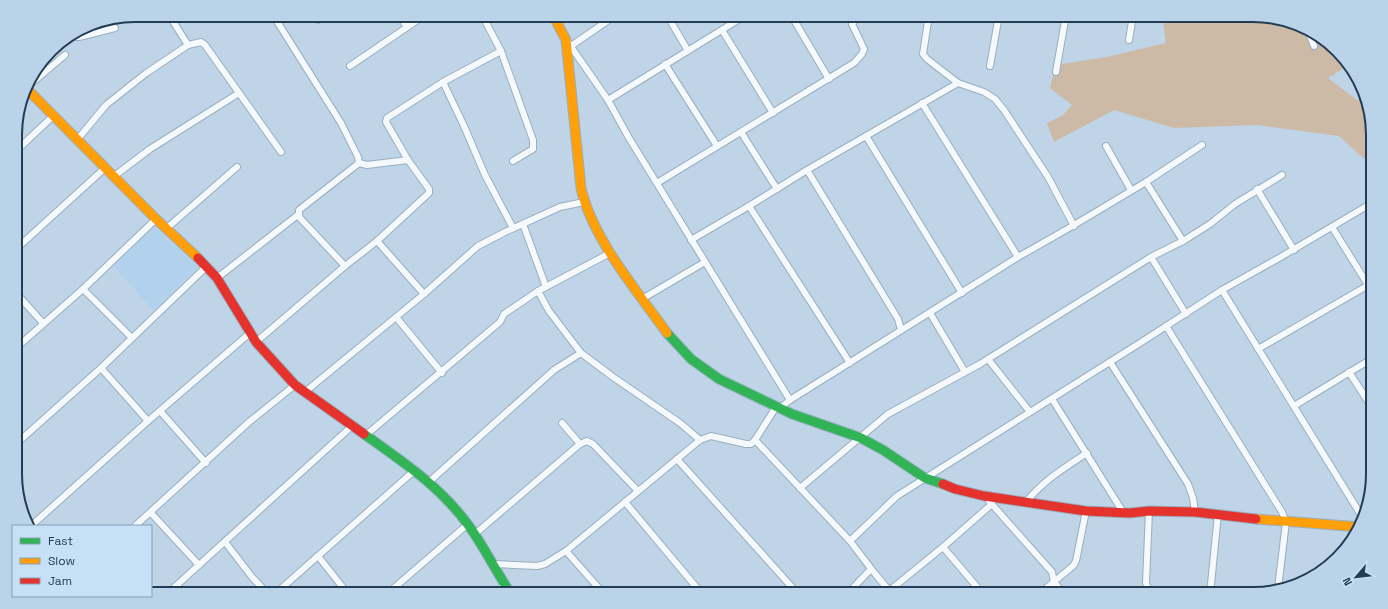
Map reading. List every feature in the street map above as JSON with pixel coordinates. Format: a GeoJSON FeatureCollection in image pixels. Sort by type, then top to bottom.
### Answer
{"type":"FeatureCollection","features":[{"type":"Feature","properties":{"kind":"street"},"geometry":{"type":"LineString","coordinates":[[173,22],[188,45]]}},
{"type":"Feature","properties":{"kind":"street"},"geometry":{"type":"LineString","coordinates":[[277,22],[341,123],[358,157],[359,163]]}},
{"type":"Feature","properties":{"kind":"street"},"geometry":{"type":"LineString","coordinates":[[404,22],[407,27]]}},
{"type":"Feature","properties":{"kind":"street"},"geometry":{"type":"LineString","coordinates":[[350,66],[414,22]]}},
{"type":"Feature","properties":{"kind":"street"},"geometry":{"type":"LineString","coordinates":[[486,22],[501,51],[533,140],[532,149],[513,161]]}},
{"type":"Feature","properties":{"kind":"street"},"geometry":{"type":"LineString","coordinates":[[557,22],[568,43],[608,100],[656,183],[790,400]]}},
{"type":"Feature","properties":{"kind":"street"},"geometry":{"type":"LineString","coordinates":[[568,43],[604,22]]}},
{"type":"Feature","properties":{"kind":"street"},"geometry":{"type":"LineString","coordinates":[[670,22],[688,51]]}},
{"type":"Feature","properties":{"kind":"street"},"geometry":{"type":"LineString","coordinates":[[608,100],[735,22]]}},
{"type":"Feature","properties":{"kind":"street"},"geometry":{"type":"LineString","coordinates":[[795,22],[829,79]]}},
{"type":"Feature","properties":{"kind":"street"},"geometry":{"type":"LineString","coordinates":[[656,183],[854,63],[862,54],[864,49],[852,24],[854,22]]}},
{"type":"Feature","properties":{"kind":"street"},"geometry":{"type":"LineString","coordinates":[[928,22],[923,54],[927,59],[958,83],[984,92],[995,99],[1004,110],[1048,177],[1074,226]]}},
{"type":"Feature","properties":{"kind":"street"},"geometry":{"type":"LineString","coordinates":[[990,66],[998,22]]}},
{"type":"Feature","properties":{"kind":"street"},"geometry":{"type":"LineString","coordinates":[[1056,72],[1065,22]]}},
{"type":"Feature","properties":{"kind":"street"},"geometry":{"type":"LineString","coordinates":[[1129,40],[1132,22]]}},
{"type":"Feature","properties":{"kind":"street"},"geometry":{"type":"LineString","coordinates":[[82,35],[115,28]]}},
{"type":"Feature","properties":{"kind":"street"},"geometry":{"type":"LineString","coordinates":[[722,30],[773,113]]}},
{"type":"Feature","properties":{"kind":"street"},"geometry":{"type":"LineString","coordinates":[[1311,37],[1314,46]]}},
{"type":"Feature","properties":{"kind":"street"},"geometry":{"type":"LineString","coordinates":[[76,140],[106,105],[145,74],[188,45],[201,42],[205,45],[281,152]]}},
{"type":"Feature","properties":{"kind":"street"},"geometry":{"type":"LineString","coordinates":[[568,43],[584,202],[590,218],[610,253],[669,336],[690,359],[719,379],[802,418],[862,438],[884,450],[925,478],[955,489],[984,496],[1086,511],[1130,513],[1149,510],[1195,512],[1286,522],[1353,527]]}},
{"type":"Feature","properties":{"kind":"street"},"geometry":{"type":"LineString","coordinates":[[256,342],[344,266],[377,241],[429,193],[429,189],[408,160],[386,122],[387,118],[443,82],[501,51]]}},
{"type":"Feature","properties":{"kind":"street"},"geometry":{"type":"LineString","coordinates":[[37,79],[65,55]]}},
{"type":"Feature","properties":{"kind":"street"},"geometry":{"type":"LineString","coordinates":[[665,64],[717,146]]}},
{"type":"Feature","properties":{"kind":"street"},"geometry":{"type":"LineString","coordinates":[[443,82],[485,175],[513,228]]}},
{"type":"Feature","properties":{"kind":"street"},"geometry":{"type":"LineString","coordinates":[[692,240],[808,170],[958,83]]}},
{"type":"Feature","properties":{"kind":"street"},"geometry":{"type":"LineString","coordinates":[[31,93],[114,178],[207,266],[217,278],[256,342],[294,384],[430,481],[444,495],[468,524],[494,564],[504,585],[502,587]]}},
{"type":"Feature","properties":{"kind":"street"},"geometry":{"type":"LineString","coordinates":[[114,178],[150,149],[239,93]]}},
{"type":"Feature","properties":{"kind":"street"},"geometry":{"type":"LineString","coordinates":[[922,103],[1018,257]]}},
{"type":"Feature","properties":{"kind":"street"},"geometry":{"type":"LineString","coordinates":[[22,145],[53,116]]}},
{"type":"Feature","properties":{"kind":"street"},"geometry":{"type":"LineString","coordinates":[[740,132],[778,188]]}},
{"type":"Feature","properties":{"kind":"street"},"geometry":{"type":"LineString","coordinates":[[866,136],[962,293]]}},
{"type":"Feature","properties":{"kind":"street"},"geometry":{"type":"LineString","coordinates":[[494,564],[537,566],[546,564],[566,550],[700,440],[711,436],[751,444],[778,408],[790,400],[1018,257],[1074,226],[1146,182],[1202,145]]}},
{"type":"Feature","properties":{"kind":"street"},"geometry":{"type":"LineString","coordinates":[[1106,146],[1131,190]]}},
{"type":"Feature","properties":{"kind":"street"},"geometry":{"type":"LineString","coordinates":[[217,278],[298,214],[299,210],[359,163],[367,164],[408,160]]}},
{"type":"Feature","properties":{"kind":"street"},"geometry":{"type":"LineString","coordinates":[[167,228],[237,167]]}},
{"type":"Feature","properties":{"kind":"street"},"geometry":{"type":"LineString","coordinates":[[22,244],[105,168]]}},
{"type":"Feature","properties":{"kind":"street"},"geometry":{"type":"LineString","coordinates":[[808,170],[898,319],[901,330]]}},
{"type":"Feature","properties":{"kind":"street"},"geometry":{"type":"LineString","coordinates":[[800,488],[862,438],[888,414],[988,359],[1151,257],[1210,224],[1257,189],[1282,175]]}},
{"type":"Feature","properties":{"kind":"street"},"geometry":{"type":"LineString","coordinates":[[1146,182],[1182,241]]}},
{"type":"Feature","properties":{"kind":"street"},"geometry":{"type":"LineString","coordinates":[[1257,189],[1294,250]]}},
{"type":"Feature","properties":{"kind":"street"},"geometry":{"type":"LineString","coordinates":[[304,392],[424,294],[478,246],[513,228],[560,207],[584,202]]}},
{"type":"Feature","properties":{"kind":"street"},"geometry":{"type":"LineString","coordinates":[[749,206],[850,363]]}},
{"type":"Feature","properties":{"kind":"street"},"geometry":{"type":"LineString","coordinates":[[850,541],[897,496],[1222,290],[1294,250],[1366,207]]}},
{"type":"Feature","properties":{"kind":"street"},"geometry":{"type":"LineString","coordinates":[[298,214],[344,266]]}},
{"type":"Feature","properties":{"kind":"street"},"geometry":{"type":"LineString","coordinates":[[22,342],[83,289],[156,219]]}},
{"type":"Feature","properties":{"kind":"street"},"geometry":{"type":"LineString","coordinates":[[523,224],[546,287]]}},
{"type":"Feature","properties":{"kind":"street"},"geometry":{"type":"LineString","coordinates":[[1332,227],[1366,278]]}},
{"type":"Feature","properties":{"kind":"street"},"geometry":{"type":"LineString","coordinates":[[377,241],[424,294]]}},
{"type":"Feature","properties":{"kind":"street"},"geometry":{"type":"LineString","coordinates":[[366,436],[500,322],[504,314],[538,291],[610,253]]}},
{"type":"Feature","properties":{"kind":"street"},"geometry":{"type":"LineString","coordinates":[[1151,257],[1186,314]]}},
{"type":"Feature","properties":{"kind":"street"},"geometry":{"type":"LineString","coordinates":[[642,299],[705,262]]}},
{"type":"Feature","properties":{"kind":"street"},"geometry":{"type":"LineString","coordinates":[[22,439],[101,368],[207,266]]}},
{"type":"Feature","properties":{"kind":"street"},"geometry":{"type":"LineString","coordinates":[[1258,349],[1366,286]]}},
{"type":"Feature","properties":{"kind":"street"},"geometry":{"type":"LineString","coordinates":[[83,289],[132,338]]}},
{"type":"Feature","properties":{"kind":"street"},"geometry":{"type":"LineString","coordinates":[[1222,290],[1359,512]]}},
{"type":"Feature","properties":{"kind":"street"},"geometry":{"type":"LineString","coordinates":[[538,291],[549,311],[581,353],[680,423],[700,440]]}},
{"type":"Feature","properties":{"kind":"street"},"geometry":{"type":"LineString","coordinates":[[22,299],[43,323]]}},
{"type":"Feature","properties":{"kind":"street"},"geometry":{"type":"LineString","coordinates":[[930,313],[966,372]]}},
{"type":"Feature","properties":{"kind":"street"},"geometry":{"type":"LineString","coordinates":[[396,317],[442,372]]}},
{"type":"Feature","properties":{"kind":"street"},"geometry":{"type":"LineString","coordinates":[[898,319],[909,325]]}},
{"type":"Feature","properties":{"kind":"street"},"geometry":{"type":"LineString","coordinates":[[1166,326],[1282,512],[1286,522],[1278,584]]}},
{"type":"Feature","properties":{"kind":"street"},"geometry":{"type":"LineString","coordinates":[[34,523],[148,421],[250,333]]}},
{"type":"Feature","properties":{"kind":"street"},"geometry":{"type":"LineString","coordinates":[[430,481],[554,370],[581,353]]}},
{"type":"Feature","properties":{"kind":"street"},"geometry":{"type":"LineString","coordinates":[[988,359],[1030,412]]}},
{"type":"Feature","properties":{"kind":"street"},"geometry":{"type":"LineString","coordinates":[[1110,362],[1188,484],[1193,498],[1195,512]]}},
{"type":"Feature","properties":{"kind":"street"},"geometry":{"type":"LineString","coordinates":[[1294,406],[1366,362]]}},
{"type":"Feature","properties":{"kind":"street"},"geometry":{"type":"LineString","coordinates":[[101,368],[148,421]]}},
{"type":"Feature","properties":{"kind":"street"},"geometry":{"type":"LineString","coordinates":[[1349,372],[1366,398]]}},
{"type":"Feature","properties":{"kind":"street"},"geometry":{"type":"LineString","coordinates":[[136,525],[206,463],[249,422],[294,384]]}},
{"type":"Feature","properties":{"kind":"street"},"geometry":{"type":"LineString","coordinates":[[1052,398],[1124,512]]}},
{"type":"Feature","properties":{"kind":"street"},"geometry":{"type":"LineString","coordinates":[[160,411],[206,463]]}},
{"type":"Feature","properties":{"kind":"street"},"geometry":{"type":"LineString","coordinates":[[562,423],[580,444]]}},
{"type":"Feature","properties":{"kind":"street"},"geometry":{"type":"LineString","coordinates":[[175,587],[352,426]]}},
{"type":"Feature","properties":{"kind":"street"},"geometry":{"type":"LineString","coordinates":[[755,440],[850,541],[887,587]]}},
{"type":"Feature","properties":{"kind":"street"},"geometry":{"type":"LineString","coordinates":[[475,534],[580,444],[587,441],[590,442],[638,491]]}},
{"type":"Feature","properties":{"kind":"street"},"geometry":{"type":"LineString","coordinates":[[1026,502],[1036,489],[1047,479],[1088,453]]}},
{"type":"Feature","properties":{"kind":"street"},"geometry":{"type":"LineString","coordinates":[[677,459],[792,587]]}},
{"type":"Feature","properties":{"kind":"street"},"geometry":{"type":"LineString","coordinates":[[283,587],[415,470]]}},
{"type":"Feature","properties":{"kind":"street"},"geometry":{"type":"LineString","coordinates":[[984,496],[1052,572],[1054,582],[1058,587]]}},
{"type":"Feature","properties":{"kind":"street"},"geometry":{"type":"LineString","coordinates":[[625,502],[696,587]]}},
{"type":"Feature","properties":{"kind":"street"},"geometry":{"type":"LineString","coordinates":[[897,587],[992,504]]}},
{"type":"Feature","properties":{"kind":"street"},"geometry":{"type":"LineString","coordinates":[[1148,587],[1146,583],[1149,510]]}},
{"type":"Feature","properties":{"kind":"street"},"geometry":{"type":"LineString","coordinates":[[1047,587],[1073,566],[1076,561],[1086,511]]}},
{"type":"Feature","properties":{"kind":"street"},"geometry":{"type":"LineString","coordinates":[[151,513],[199,565]]}},
{"type":"Feature","properties":{"kind":"street"},"geometry":{"type":"LineString","coordinates":[[1211,587],[1218,514]]}},
{"type":"Feature","properties":{"kind":"street"},"geometry":{"type":"LineString","coordinates":[[395,587],[468,524]]}},
{"type":"Feature","properties":{"kind":"street"},"geometry":{"type":"LineString","coordinates":[[226,542],[252,577],[261,587]]}},
{"type":"Feature","properties":{"kind":"street"},"geometry":{"type":"LineString","coordinates":[[943,547],[977,587]]}},
{"type":"Feature","properties":{"kind":"street"},"geometry":{"type":"LineString","coordinates":[[566,550],[598,587]]}},
{"type":"Feature","properties":{"kind":"street"},"geometry":{"type":"LineString","coordinates":[[318,556],[342,587]]}},
{"type":"Feature","properties":{"kind":"street"},"geometry":{"type":"LineString","coordinates":[[854,587],[871,569]]}},
{"type":"Feature","properties":{"kind":"shaded area"},"geometry":{"type":"Polygon","coordinates":[[[1163,22],[1268,23],[1289,28],[1310,37],[1322,45],[1344,68],[1328,78],[1357,100],[1360,100],[1365,120],[1366,161],[1339,136],[1257,125],[1174,128],[1114,110],[1054,142],[1047,123],[1063,115],[1072,105],[1050,88],[1056,65],[1107,57],[1166,43],[1163,22]]]}},
{"type":"Feature","properties":{"kind":"shaded area"},"geometry":{"type":"Polygon","coordinates":[[[151,224],[198,267],[154,311],[110,262],[151,224]]]}},
{"type":"Feature","properties":{"kind":"traffic: fast"},"geometry":{"type":"LineString","coordinates":[[667,333],[691,359],[719,379],[792,414],[861,438],[883,450],[925,478],[943,484]]}},
{"type":"Feature","properties":{"kind":"traffic: fast"},"geometry":{"type":"LineString","coordinates":[[364,434],[420,476],[446,499],[475,534],[506,587]]}},
{"type":"Feature","properties":{"kind":"traffic: slow"},"geometry":{"type":"LineString","coordinates":[[557,22],[566,40],[581,188],[587,207],[595,226],[617,264],[667,333]]}},
{"type":"Feature","properties":{"kind":"traffic: slow"},"geometry":{"type":"LineString","coordinates":[[31,93],[156,219],[198,258]]}},
{"type":"Feature","properties":{"kind":"traffic: slow"},"geometry":{"type":"LineString","coordinates":[[1256,519],[1353,526]]}},
{"type":"Feature","properties":{"kind":"traffic: jam"},"geometry":{"type":"LineString","coordinates":[[198,258],[217,278],[256,342],[295,385],[364,434]]}},
{"type":"Feature","properties":{"kind":"traffic: jam"},"geometry":{"type":"LineString","coordinates":[[943,484],[955,489],[984,496],[1086,511],[1130,513],[1149,511],[1195,512],[1256,519]]}}]}
